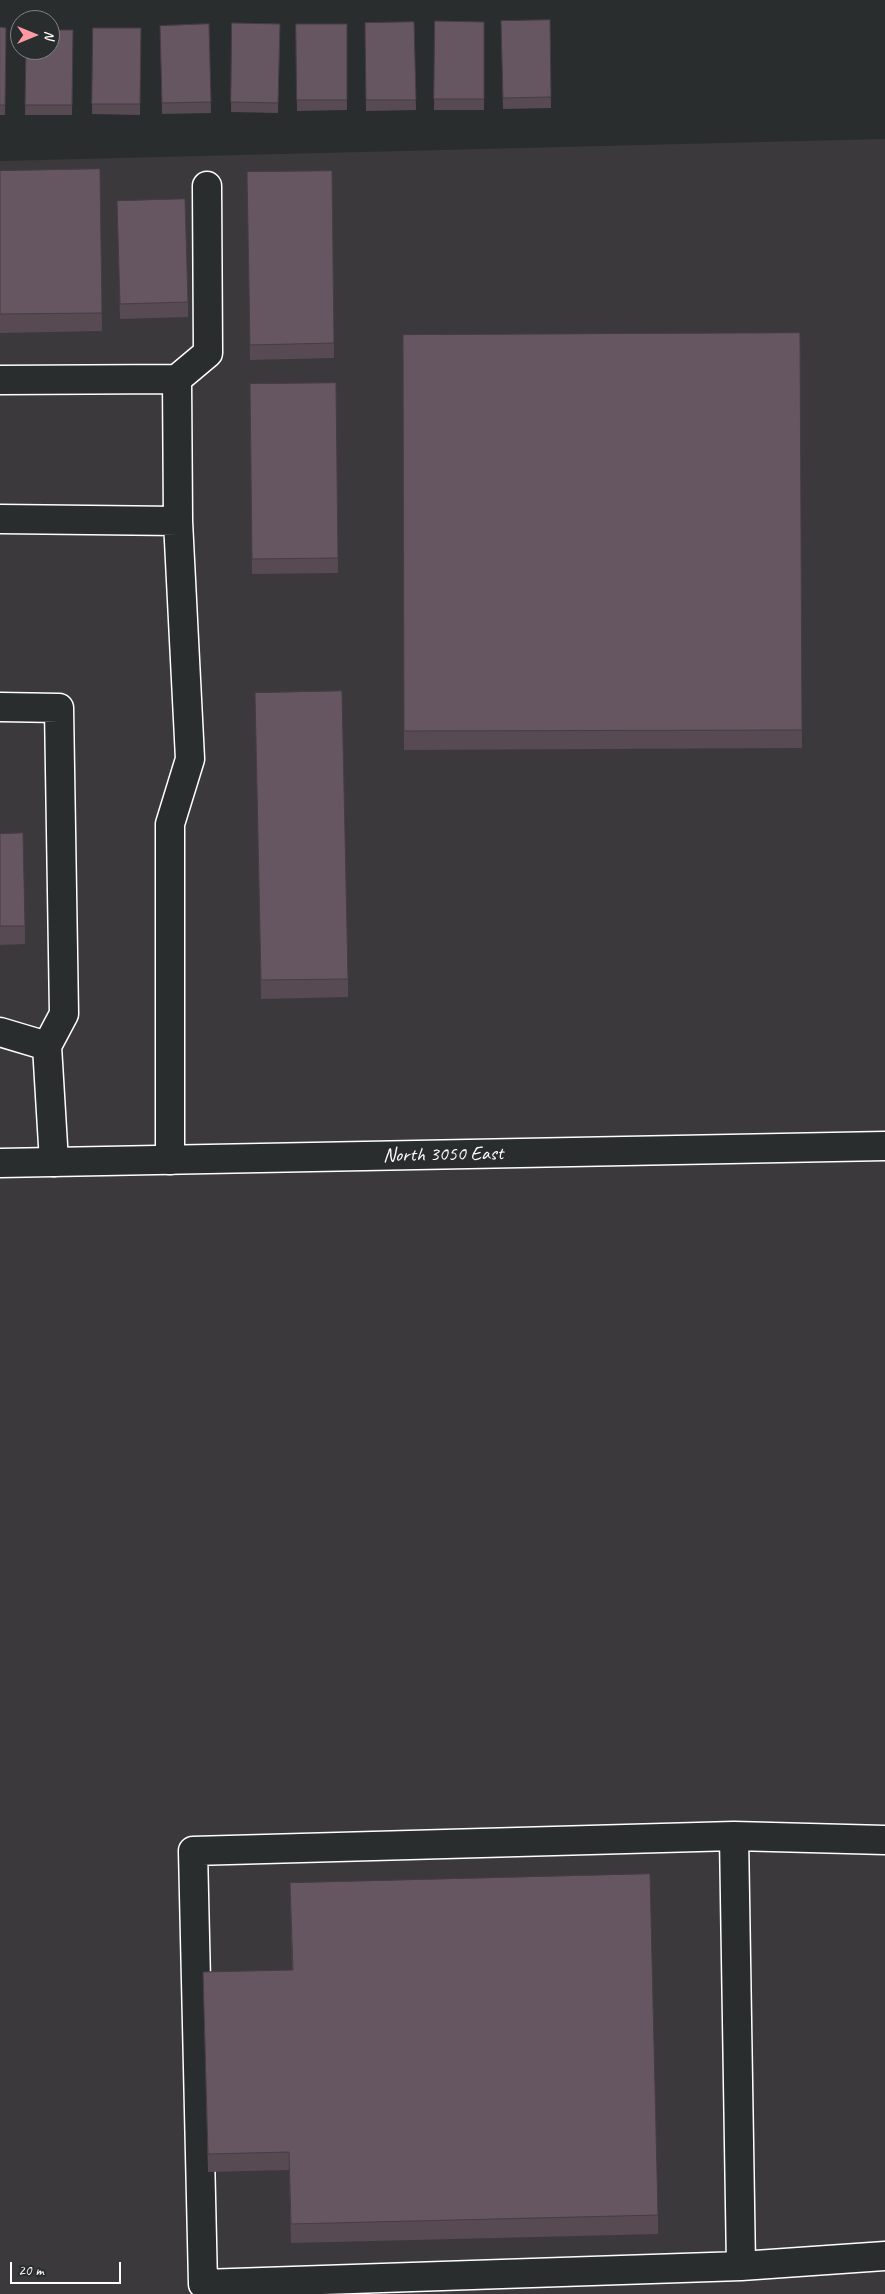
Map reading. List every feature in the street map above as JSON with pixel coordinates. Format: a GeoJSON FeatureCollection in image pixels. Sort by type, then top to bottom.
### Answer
{"type":"FeatureCollection","features":[{"type":"Feature","properties":{"kind":"main road"},"geometry":{"type":"LineString","coordinates":[[0,380],[177,379],[208,353],[207,186]]}},
{"type":"Feature","properties":{"kind":"main road"},"geometry":{"type":"LineString","coordinates":[[170,1160],[170,824],[190,759],[178,521],[177,379]]}},
{"type":"Feature","properties":{"kind":"main road"},"geometry":{"type":"LineString","coordinates":[[0,519],[178,521]]}},
{"type":"Feature","properties":{"kind":"main road"},"geometry":{"type":"LineString","coordinates":[[0,707],[59,708],[64,1014],[47,1046],[54,1162]]}},
{"type":"Feature","properties":{"kind":"main road"},"geometry":{"type":"LineString","coordinates":[[0,1032],[47,1046]]}},
{"type":"Feature","properties":{"kind":"main road","name":"North 3050 East"},"geometry":{"type":"LineString","coordinates":[[0,1163],[885,1146]]}},
{"type":"Feature","properties":{"kind":"main road"},"geometry":{"type":"LineString","coordinates":[[885,1840],[734,1836],[193,1850],[203,2284],[741,2266],[885,2256]]}},
{"type":"Feature","properties":{"kind":"main road"},"geometry":{"type":"LineString","coordinates":[[734,1836],[741,2266]]}},
{"type":"Feature","properties":{"kind":"shaded area"},"geometry":{"type":"Polygon","coordinates":[[[885,139],[885,2294],[0,2294],[0,161],[885,139]]]}},
{"type":"Feature","properties":{"kind":"building"},"geometry":{"type":"Polygon","coordinates":[[[550,20],[551,97],[503,98],[501,21],[550,20]]]}},
{"type":"Feature","properties":{"kind":"building"},"geometry":{"type":"Polygon","coordinates":[[[435,21],[484,22],[484,99],[434,99],[435,21]]]}},
{"type":"Feature","properties":{"kind":"building"},"geometry":{"type":"Polygon","coordinates":[[[414,22],[416,100],[366,100],[365,23],[414,22]]]}},
{"type":"Feature","properties":{"kind":"building"},"geometry":{"type":"Polygon","coordinates":[[[232,23],[280,24],[278,103],[231,102],[232,23]]]}},
{"type":"Feature","properties":{"kind":"building"},"geometry":{"type":"Polygon","coordinates":[[[209,24],[211,102],[162,103],[160,26],[209,24]]]}},
{"type":"Feature","properties":{"kind":"building"},"geometry":{"type":"Polygon","coordinates":[[[296,24],[347,24],[347,100],[297,100],[296,24]]]}},
{"type":"Feature","properties":{"kind":"building"},"geometry":{"type":"Polygon","coordinates":[[[0,27],[6,28],[5,105],[0,105],[0,27]]]}},
{"type":"Feature","properties":{"kind":"building"},"geometry":{"type":"Polygon","coordinates":[[[93,28],[141,28],[140,104],[92,104],[93,28]]]}},
{"type":"Feature","properties":{"kind":"building"},"geometry":{"type":"Polygon","coordinates":[[[60,30],[73,30],[72,105],[25,105],[26,60],[60,60],[60,30]]]}},
{"type":"Feature","properties":{"kind":"building"},"geometry":{"type":"Polygon","coordinates":[[[100,169],[102,313],[0,314],[0,171],[100,169]]]}},
{"type":"Feature","properties":{"kind":"building"},"geometry":{"type":"Polygon","coordinates":[[[332,171],[334,343],[250,345],[247,172],[332,171]]]}},
{"type":"Feature","properties":{"kind":"building"},"geometry":{"type":"Polygon","coordinates":[[[185,199],[188,302],[120,304],[117,201],[185,199]]]}},
{"type":"Feature","properties":{"kind":"building"},"geometry":{"type":"Polygon","coordinates":[[[800,333],[802,730],[404,731],[403,335],[800,333]]]}},
{"type":"Feature","properties":{"kind":"building"},"geometry":{"type":"Polygon","coordinates":[[[336,383],[338,558],[252,559],[250,384],[336,383]]]}},
{"type":"Feature","properties":{"kind":"building"},"geometry":{"type":"Polygon","coordinates":[[[342,691],[348,979],[261,980],[255,693],[342,691]]]}},
{"type":"Feature","properties":{"kind":"building"},"geometry":{"type":"Polygon","coordinates":[[[23,833],[25,926],[0,926],[0,834],[23,833]]]}},
{"type":"Feature","properties":{"kind":"building"},"geometry":{"type":"Polygon","coordinates":[[[650,1874],[658,2215],[291,2224],[289,2152],[208,2154],[203,1972],[293,1970],[290,1883],[650,1874]]]}}]}
